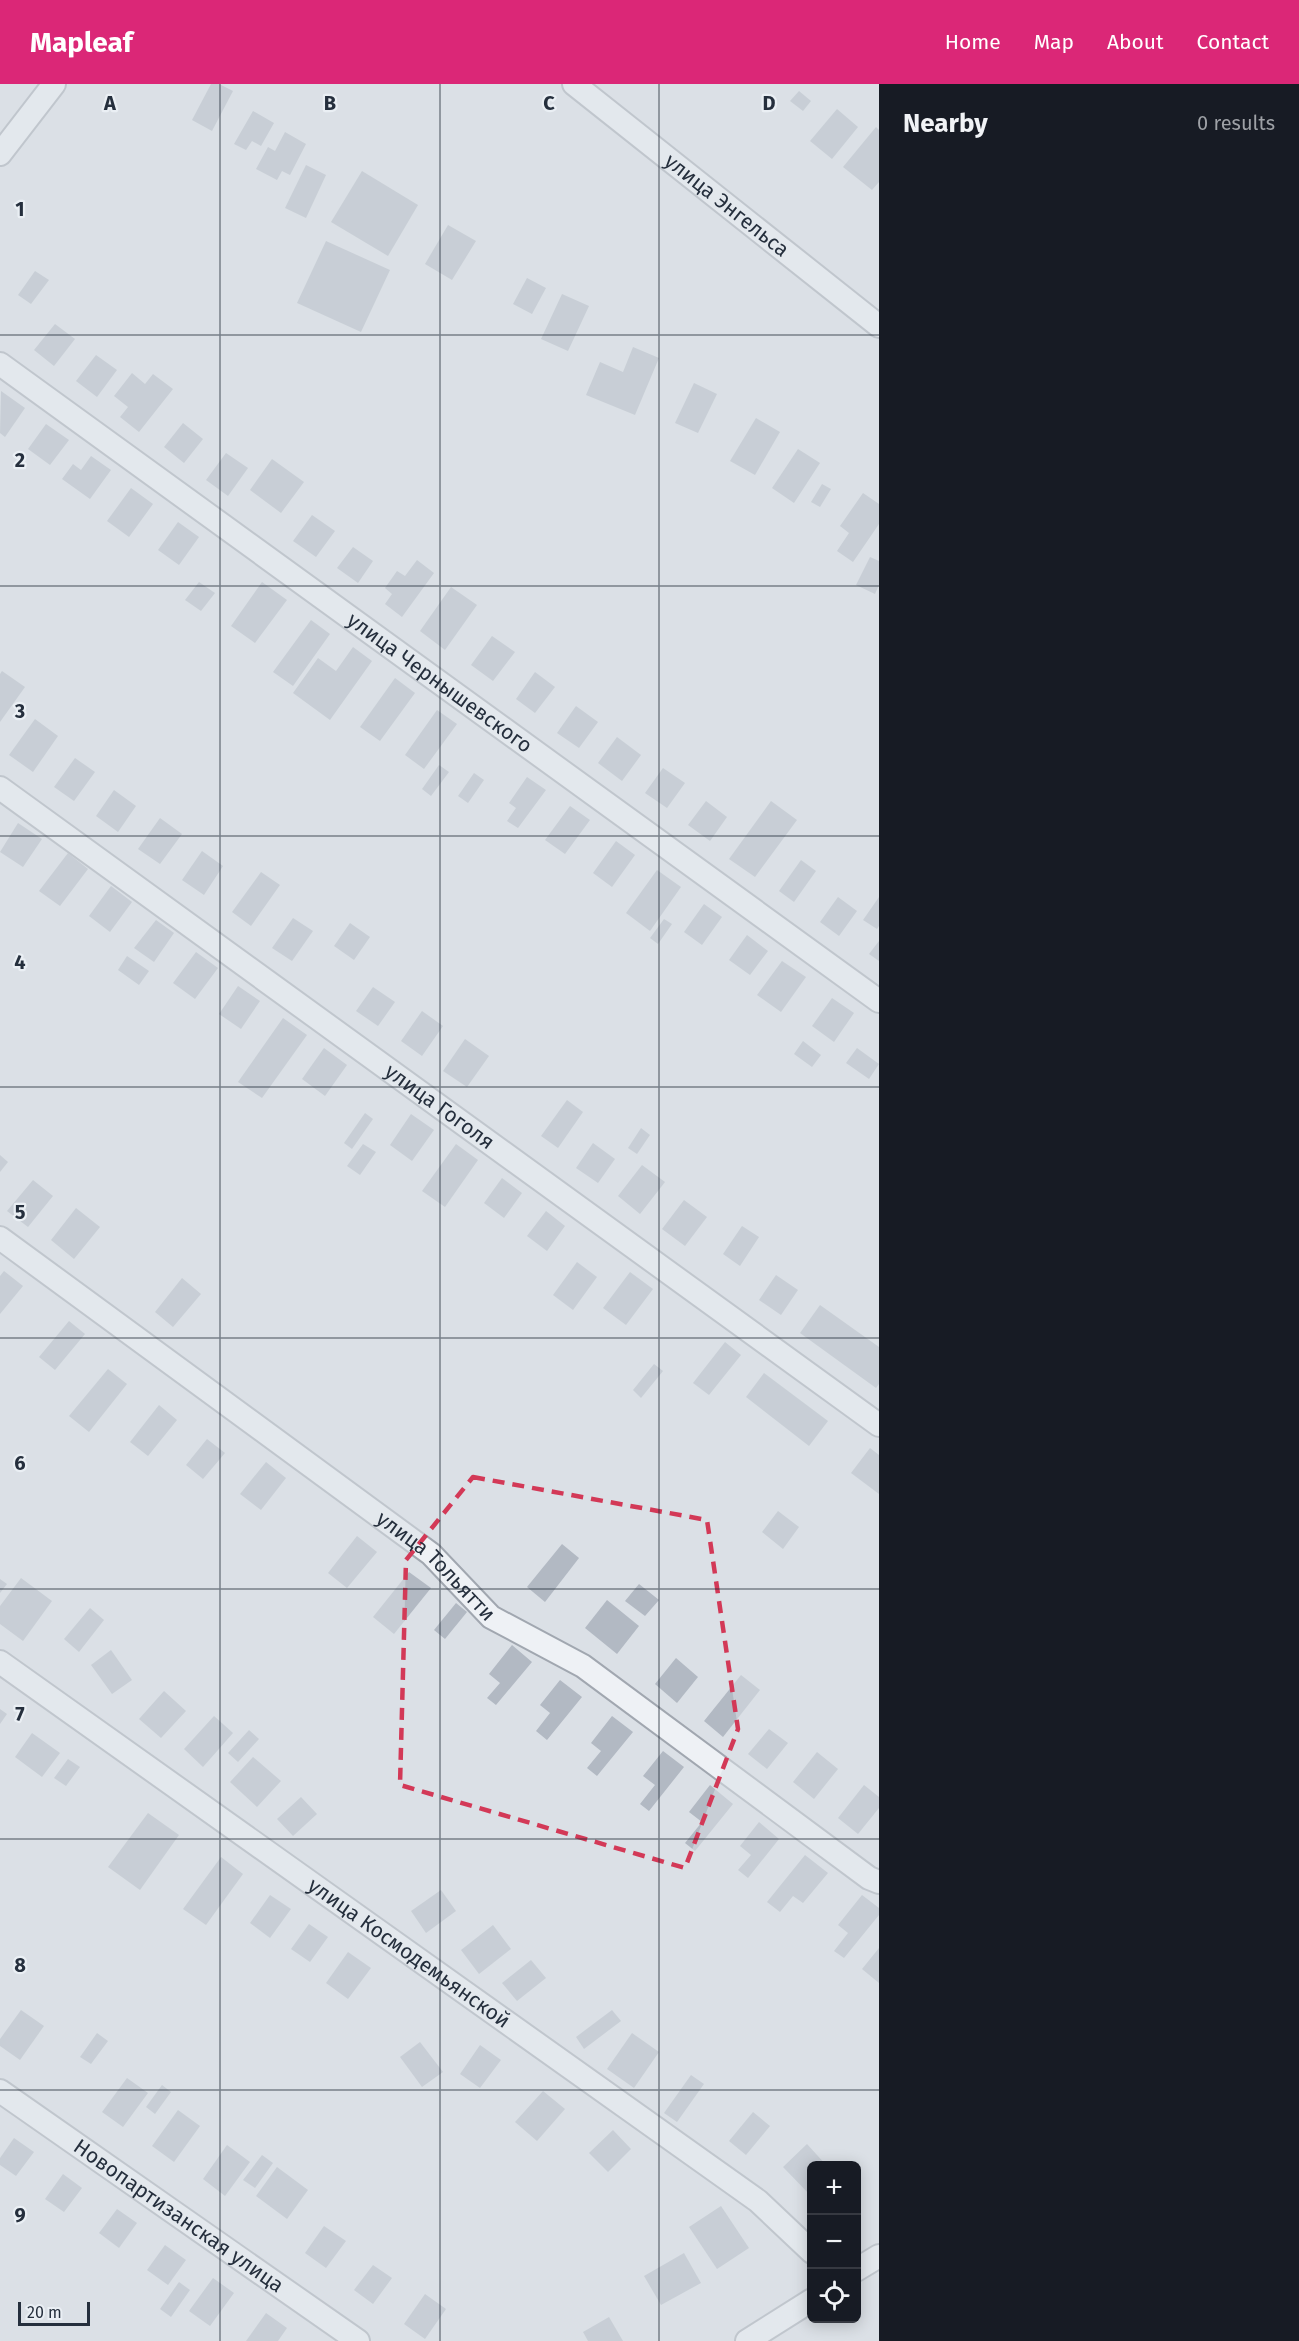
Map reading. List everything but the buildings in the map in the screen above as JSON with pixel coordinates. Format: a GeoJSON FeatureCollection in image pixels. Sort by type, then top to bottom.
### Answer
{"type":"FeatureCollection","features":[{"type":"Feature","properties":{"kind":"street"},"geometry":{"type":"LineString","coordinates":[[0,154],[54,84]]}},
{"type":"Feature","properties":{"kind":"street","name":"улица Энгельса"},"geometry":{"type":"LineString","coordinates":[[574,84],[879,326]]}},
{"type":"Feature","properties":{"kind":"street","name":"улица Чернышевского"},"geometry":{"type":"LineString","coordinates":[[0,364],[879,1001]]}},
{"type":"Feature","properties":{"kind":"street","name":"улица Гоголя"},"geometry":{"type":"LineString","coordinates":[[0,788],[879,1425]]}},
{"type":"Feature","properties":{"kind":"street","name":"улица Тольятти"},"geometry":{"type":"LineString","coordinates":[[0,1238],[431,1554],[491,1617],[583,1666],[870,1878],[879,1882]]}},
{"type":"Feature","properties":{"kind":"street","name":"улица Космодемьянской"},"geometry":{"type":"LineString","coordinates":[[0,1662],[758,2201],[807,2247]]}},
{"type":"Feature","properties":{"kind":"street","name":"Новопартизанская улица"},"geometry":{"type":"LineString","coordinates":[[0,2091],[358,2341]]}},
{"type":"Feature","properties":{"kind":"street"},"geometry":{"type":"LineString","coordinates":[[858,2269],[879,2256]]}},
{"type":"Feature","properties":{"kind":"street"},"geometry":{"type":"LineString","coordinates":[[747,2341],[807,2303]]}},
{"type":"Feature","properties":{"kind":"highlighted area"},"geometry":{"type":"Polygon","coordinates":[[[473,1477],[707,1520],[738,1729],[685,1868],[400,1785],[406,1560],[473,1477]]]}}]}
